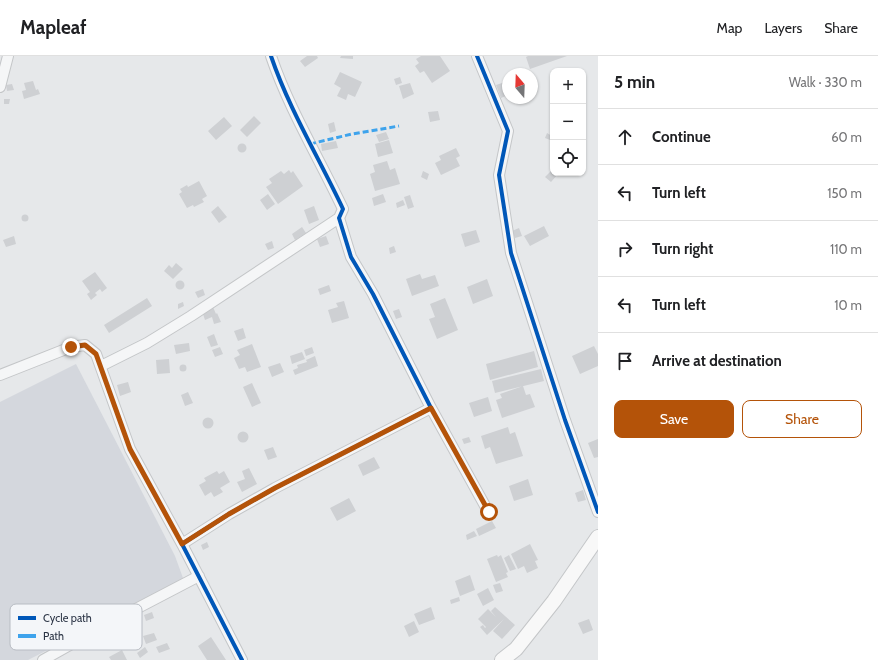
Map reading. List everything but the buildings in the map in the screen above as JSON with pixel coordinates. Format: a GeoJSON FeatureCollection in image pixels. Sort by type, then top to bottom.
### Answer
{"type":"FeatureCollection","features":[{"type":"Feature","properties":{"kind":"street"},"geometry":{"type":"LineString","coordinates":[[0,87],[8,56]]}},
{"type":"Feature","properties":{"kind":"street"},"geometry":{"type":"LineString","coordinates":[[271,56],[276,72],[300,124],[342,208],[339,218],[351,256],[373,294],[431,408],[489,512]]}},
{"type":"Feature","properties":{"kind":"street"},"geometry":{"type":"LineString","coordinates":[[477,56],[508,131],[499,175],[511,253],[565,420],[598,512]]}},
{"type":"Feature","properties":{"kind":"street"},"geometry":{"type":"LineString","coordinates":[[101,366],[147,344],[339,218]]}},
{"type":"Feature","properties":{"kind":"street"},"geometry":{"type":"LineString","coordinates":[[0,375],[71,347],[85,345],[96,354],[130,449],[199,576],[242,660]]}},
{"type":"Feature","properties":{"kind":"street"},"geometry":{"type":"LineString","coordinates":[[182,544],[229,514],[275,488],[431,408]]}},
{"type":"Feature","properties":{"kind":"street"},"geometry":{"type":"LineString","coordinates":[[502,660],[516,649],[554,601],[598,537]]}},
{"type":"Feature","properties":{"kind":"street"},"geometry":{"type":"LineString","coordinates":[[142,606],[199,576]]}},
{"type":"Feature","properties":{"kind":"street"},"geometry":{"type":"LineString","coordinates":[[42,660],[60,650]]}},
{"type":"Feature","properties":{"kind":"shaded area"},"geometry":{"type":"Polygon","coordinates":[[[76,364],[175,556],[183,578],[181,582],[138,604],[10,604],[10,650],[48,650],[28,660],[0,660],[0,402],[76,364]]]}},
{"type":"Feature","properties":{"kind":"marked path"},"geometry":{"type":"LineString","coordinates":[[310,144],[352,134],[399,126]]}},
{"type":"Feature","properties":{"kind":"cycle path"},"geometry":{"type":"LineString","coordinates":[[242,660],[182,544],[229,514],[275,488],[431,408],[373,294],[351,257],[339,218],[343,209],[286,95],[271,56]]}},
{"type":"Feature","properties":{"kind":"cycle path"},"geometry":{"type":"LineString","coordinates":[[477,56],[508,131],[499,175],[511,253],[565,420],[598,512]]}},
{"type":"Feature","properties":{"kind":"route"},"geometry":{"type":"LineString","coordinates":[[71,347],[85,345],[96,354],[130,449],[182,544],[229,514],[275,488],[431,408],[489,512]]}}]}
